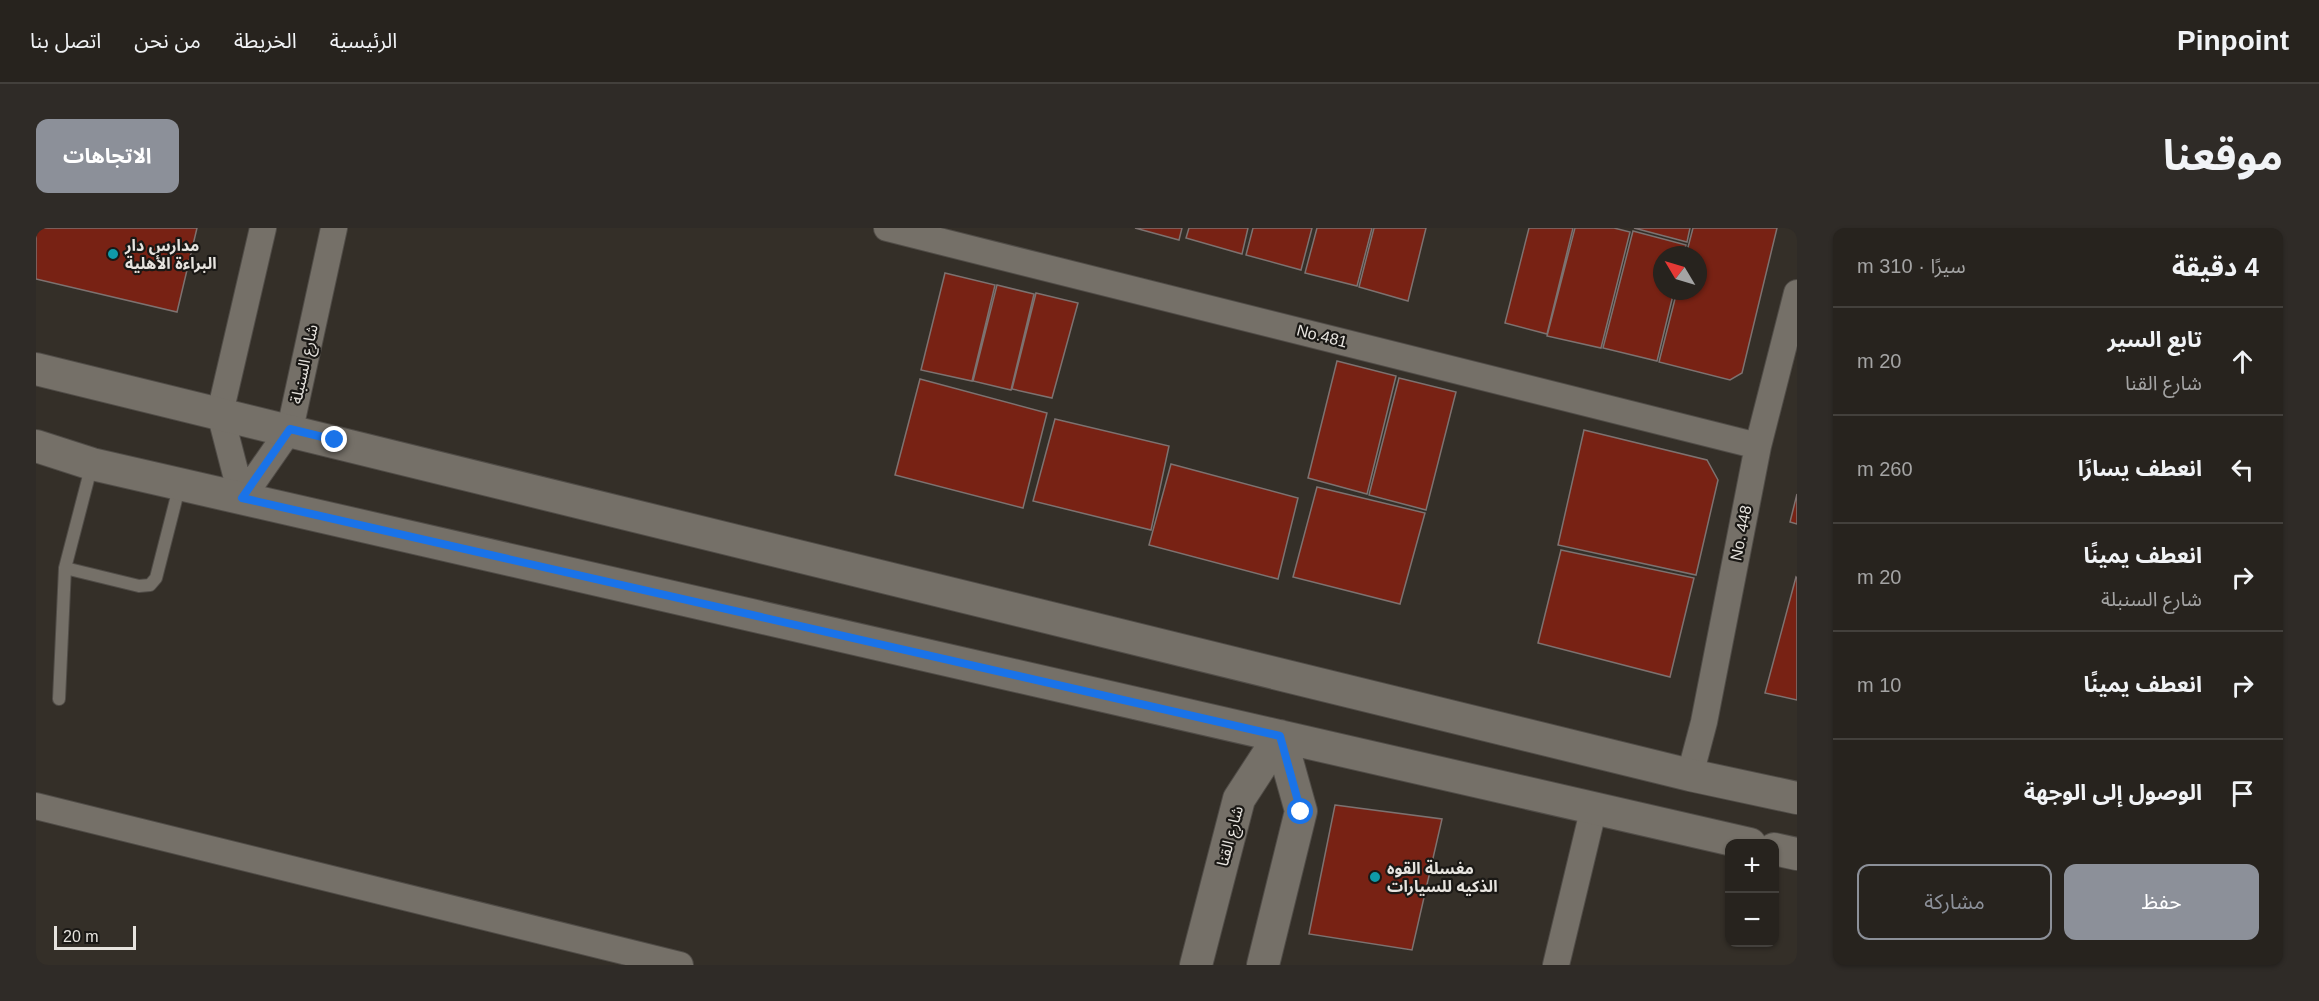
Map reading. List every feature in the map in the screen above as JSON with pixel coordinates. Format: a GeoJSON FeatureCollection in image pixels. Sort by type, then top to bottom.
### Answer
{"type":"FeatureCollection","features":[{"type":"Feature","properties":{"kind":"street"},"geometry":{"type":"LineString","coordinates":[[242,498],[220,412],[263,228]]}},
{"type":"Feature","properties":{"kind":"street","name":"شارع السنبلة"},"geometry":{"type":"LineString","coordinates":[[242,498],[290,429],[334,228]]}},
{"type":"Feature","properties":{"kind":"street","name":"No.481"},"geometry":{"type":"LineString","coordinates":[[887,228],[935,233],[1758,446]]}},
{"type":"Feature","properties":{"kind":"street","name":"No. 448"},"geometry":{"type":"LineString","coordinates":[[1690,775],[1704,722],[1758,446],[1797,293]]}},
{"type":"Feature","properties":{"kind":"street"},"geometry":{"type":"LineString","coordinates":[[36,369],[290,429],[1690,775],[1797,798]]}},
{"type":"Feature","properties":{"kind":"street"},"geometry":{"type":"LineString","coordinates":[[36,446],[92,464],[180,482],[1733,839]]}},
{"type":"Feature","properties":{"kind":"street"},"geometry":{"type":"LineString","coordinates":[[1263,965],[1301,812],[1280,736]]}},
{"type":"Feature","properties":{"kind":"street","name":"شارع القنا"},"geometry":{"type":"LineString","coordinates":[[1196,965],[1239,799],[1280,736]]}},
{"type":"Feature","properties":{"kind":"street"},"geometry":{"type":"LineString","coordinates":[[36,806],[680,965]]}},
{"type":"Feature","properties":{"kind":"street"},"geometry":{"type":"LineString","coordinates":[[1556,965],[1594,807]]}},
{"type":"Feature","properties":{"kind":"street"},"geometry":{"type":"LineString","coordinates":[[1779,850],[1797,854]]}},
{"type":"Feature","properties":{"kind":"lane"},"geometry":{"type":"LineString","coordinates":[[59,699],[65,568],[92,464]]}},
{"type":"Feature","properties":{"kind":"lane"},"geometry":{"type":"LineString","coordinates":[[65,568],[140,586],[150,585],[156,578],[180,482]]}},
{"type":"Feature","properties":{"kind":"building","name":"مدارس دار البراءة الأهلية"},"geometry":{"type":"Polygon","coordinates":[[[36,228],[197,228],[177,312],[36,279],[36,228]]]}},
{"type":"Feature","properties":{"kind":"building"},"geometry":{"type":"Polygon","coordinates":[[[1135,228],[1182,228],[1179,240],[1135,228]]]}},
{"type":"Feature","properties":{"kind":"building"},"geometry":{"type":"Polygon","coordinates":[[[1189,228],[1248,228],[1242,254],[1186,238],[1189,228]]]}},
{"type":"Feature","properties":{"kind":"building"},"geometry":{"type":"Polygon","coordinates":[[[1253,228],[1312,228],[1301,270],[1246,255],[1253,228]]]}},
{"type":"Feature","properties":{"kind":"building"},"geometry":{"type":"Polygon","coordinates":[[[1317,228],[1372,228],[1357,286],[1305,273],[1317,228]]]}},
{"type":"Feature","properties":{"kind":"building"},"geometry":{"type":"Polygon","coordinates":[[[1374,228],[1426,228],[1408,301],[1359,287],[1374,228]]]}},
{"type":"Feature","properties":{"kind":"building"},"geometry":{"type":"Polygon","coordinates":[[[1529,228],[1573,228],[1547,334],[1505,323],[1529,228]]]}},
{"type":"Feature","properties":{"kind":"building"},"geometry":{"type":"Polygon","coordinates":[[[1575,228],[1614,228],[1630,232],[1601,348],[1547,336],[1575,228]]]}},
{"type":"Feature","properties":{"kind":"building"},"geometry":{"type":"Polygon","coordinates":[[[1634,228],[1690,228],[1687,242],[1634,228]]]}},
{"type":"Feature","properties":{"kind":"building"},"geometry":{"type":"Polygon","coordinates":[[[1693,228],[1777,228],[1742,373],[1730,380],[1659,362],[1675,300],[1707,300],[1707,246],[1688,246],[1693,228]]]}},
{"type":"Feature","properties":{"kind":"building"},"geometry":{"type":"Polygon","coordinates":[[[1633,231],[1686,245],[1653,246],[1653,300],[1672,300],[1657,361],[1603,348],[1633,231]]]}},
{"type":"Feature","properties":{"kind":"building"},"geometry":{"type":"Polygon","coordinates":[[[945,273],[995,285],[972,381],[921,370],[945,273]]]}},
{"type":"Feature","properties":{"kind":"building"},"geometry":{"type":"Polygon","coordinates":[[[997,285],[1034,294],[1011,390],[973,381],[997,285]]]}},
{"type":"Feature","properties":{"kind":"building"},"geometry":{"type":"Polygon","coordinates":[[[1036,293],[1078,303],[1052,398],[1012,389],[1036,293]]]}},
{"type":"Feature","properties":{"kind":"building"},"geometry":{"type":"Polygon","coordinates":[[[1337,361],[1396,376],[1367,494],[1308,478],[1337,361]]]}},
{"type":"Feature","properties":{"kind":"building"},"geometry":{"type":"Polygon","coordinates":[[[1399,378],[1456,392],[1426,510],[1369,495],[1399,378]]]}},
{"type":"Feature","properties":{"kind":"building"},"geometry":{"type":"Polygon","coordinates":[[[920,379],[1047,413],[1023,508],[895,475],[920,379]]]}},
{"type":"Feature","properties":{"kind":"building"},"geometry":{"type":"Polygon","coordinates":[[[1055,419],[1169,446],[1151,530],[1033,501],[1055,419]]]}},
{"type":"Feature","properties":{"kind":"building"},"geometry":{"type":"Polygon","coordinates":[[[1584,430],[1707,460],[1718,480],[1696,575],[1558,545],[1584,430]]]}},
{"type":"Feature","properties":{"kind":"building"},"geometry":{"type":"Polygon","coordinates":[[[1171,464],[1298,498],[1278,579],[1149,545],[1171,464]]]}},
{"type":"Feature","properties":{"kind":"building"},"geometry":{"type":"Polygon","coordinates":[[[1317,487],[1425,513],[1400,604],[1293,577],[1317,487]]]}},
{"type":"Feature","properties":{"kind":"building"},"geometry":{"type":"Polygon","coordinates":[[[1797,494],[1797,524],[1790,522],[1797,494]]]}},
{"type":"Feature","properties":{"kind":"building"},"geometry":{"type":"Polygon","coordinates":[[[1561,550],[1694,578],[1670,677],[1538,643],[1561,550]]]}},
{"type":"Feature","properties":{"kind":"building"},"geometry":{"type":"Polygon","coordinates":[[[1797,578],[1797,700],[1765,693],[1797,578]]]}},
{"type":"Feature","properties":{"kind":"building","name":"مغسلة القوه الذكيه للسيارات"},"geometry":{"type":"Polygon","coordinates":[[[1335,805],[1442,819],[1412,950],[1309,934],[1335,805]]]}},
{"type":"Feature","properties":{"kind":"place","name":"مدارس دار البراءة الأهلية"},"geometry":{"type":"Point","coordinates":[113,254]}},
{"type":"Feature","properties":{"kind":"place","name":"مغسلة القوه الذكيه للسيارات"},"geometry":{"type":"Point","coordinates":[1375,877]}},
{"type":"Feature","properties":{"kind":"route"},"geometry":{"type":"LineString","coordinates":[[335,440],[290,429],[242,498],[1280,736],[1301,812]]}}]}
